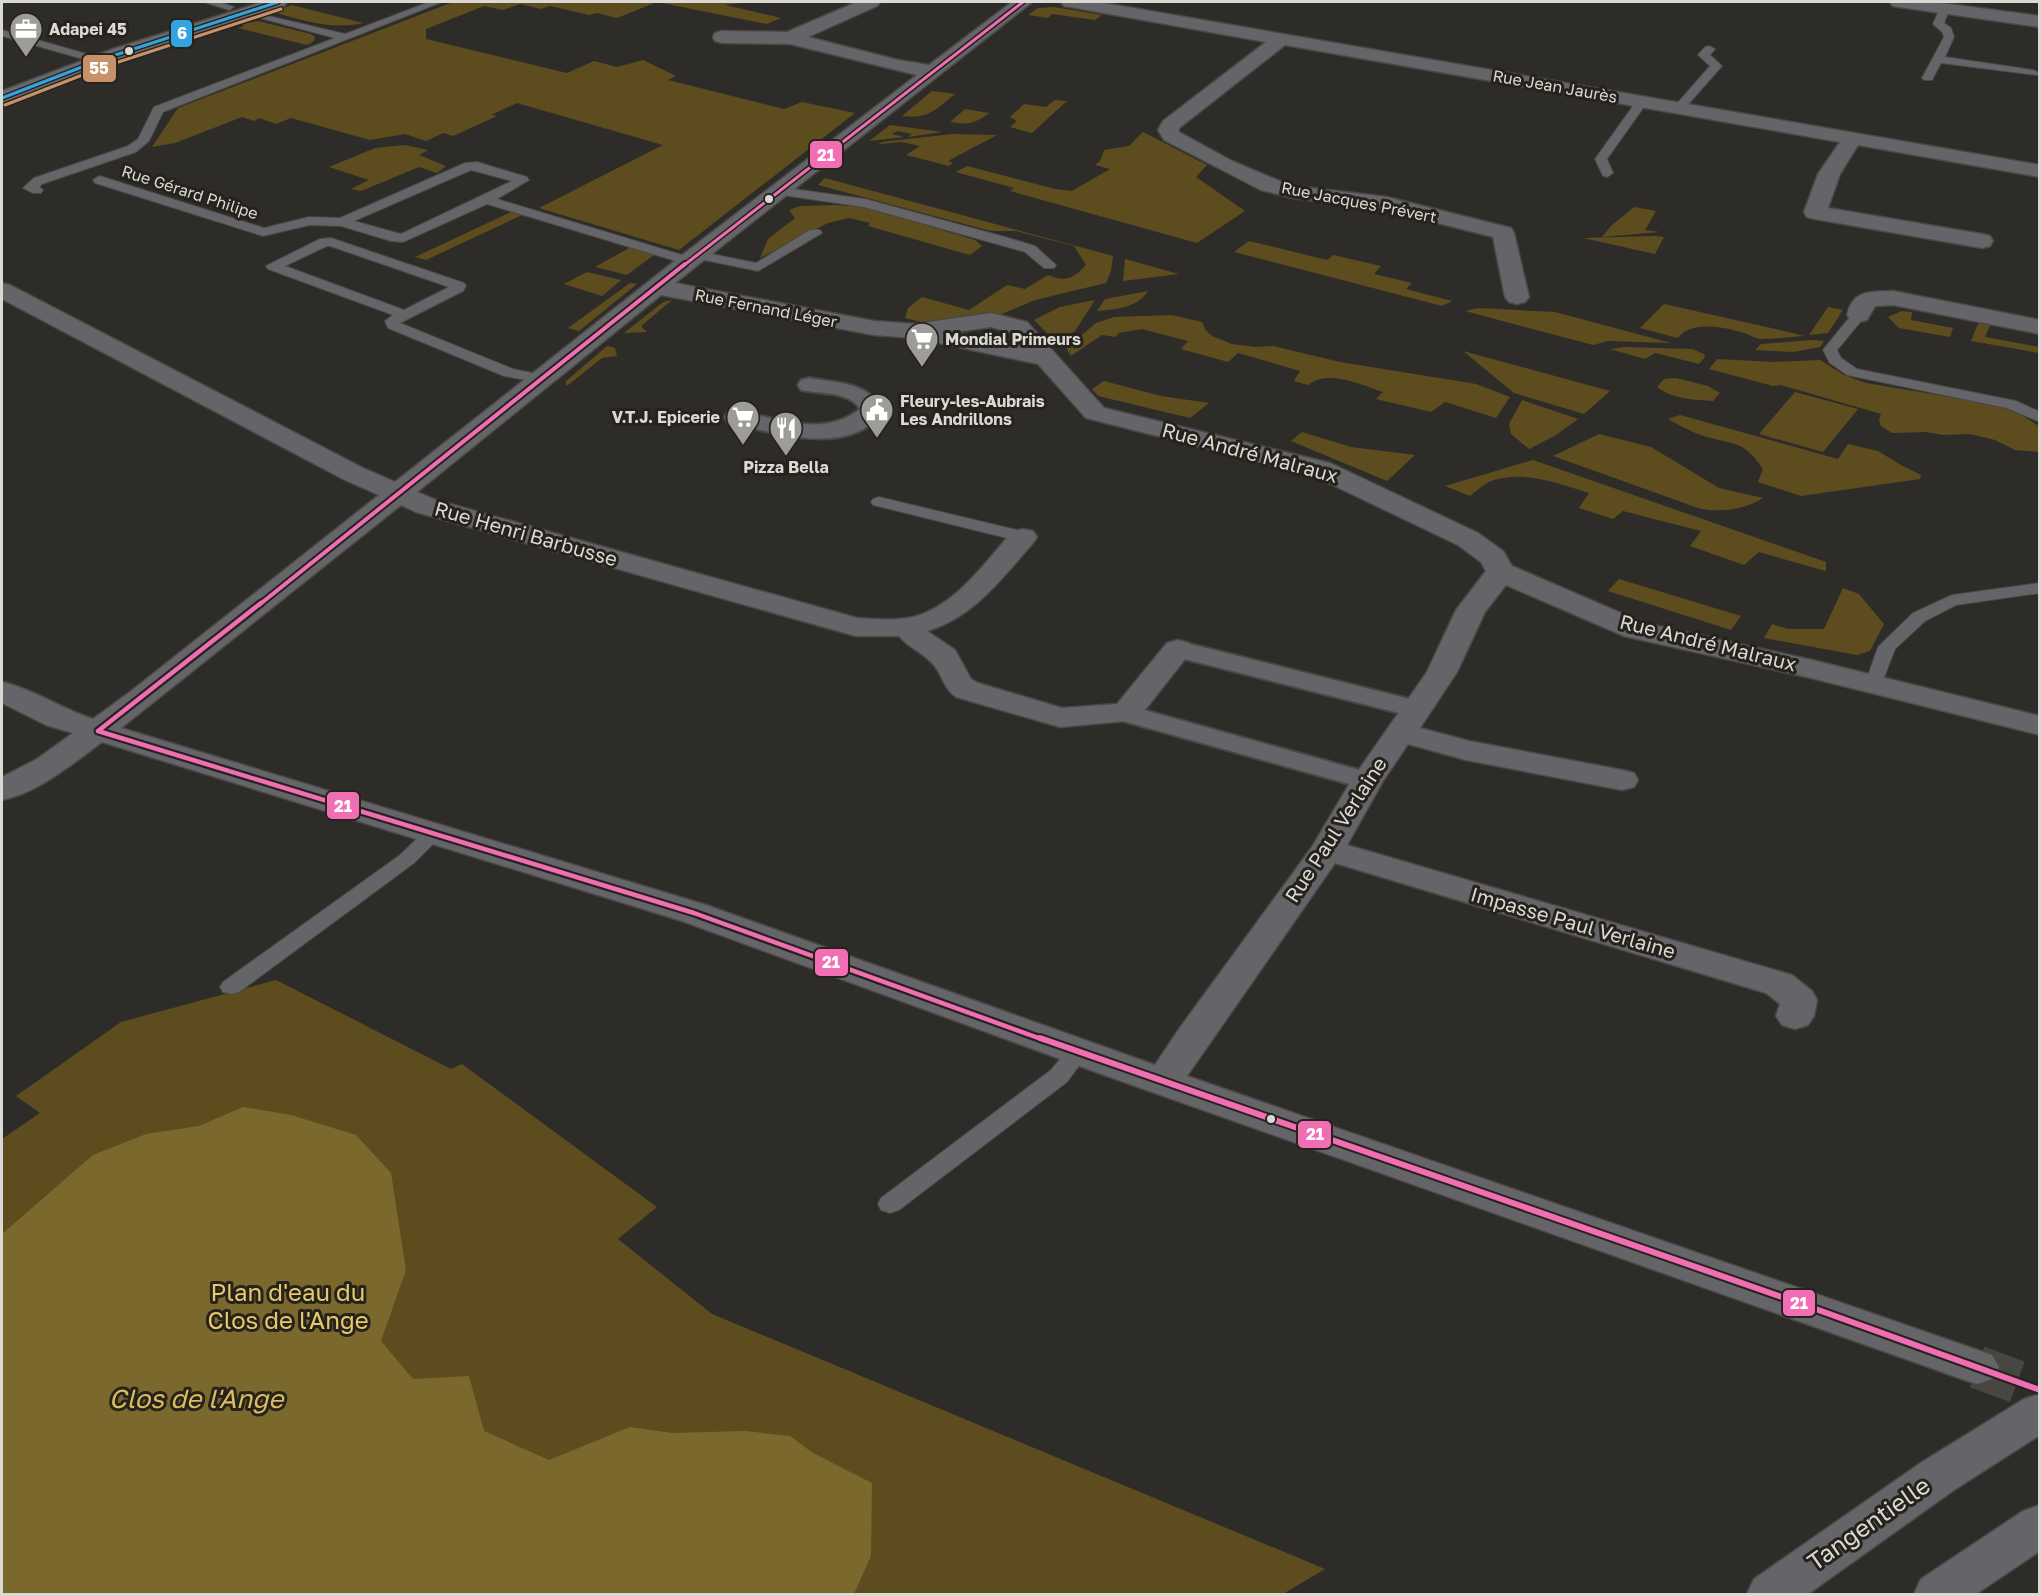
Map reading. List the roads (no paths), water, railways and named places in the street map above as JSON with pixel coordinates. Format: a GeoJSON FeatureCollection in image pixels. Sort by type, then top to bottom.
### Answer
{"type":"FeatureCollection","features":[{"type":"Feature","properties":{"kind":"main road"},"geometry":{"type":"LineString","coordinates":[[2,91],[90,58],[243,7],[278,2]]}},
{"type":"Feature","properties":{"kind":"main road"},"geometry":{"type":"LineString","coordinates":[[2,98],[243,7]]}},
{"type":"Feature","properties":{"kind":"main road","name":"Tangentielle"},"geometry":{"type":"LineString","coordinates":[[1771,1594],[1938,1476],[2040,1412]]}},
{"type":"Feature","properties":{"kind":"main road"},"geometry":{"type":"LineString","coordinates":[[1938,1594],[2040,1525]]}},
{"type":"Feature","properties":{"kind":"main road"},"geometry":{"type":"LineString","coordinates":[[1976,1594],[2040,1536]]}},
{"type":"Feature","properties":{"kind":"street"},"geometry":{"type":"LineString","coordinates":[[790,38],[871,2]]}},
{"type":"Feature","properties":{"kind":"street"},"geometry":{"type":"LineString","coordinates":[[2,790],[48,766],[98,731],[400,494],[693,258],[1023,2]]}},
{"type":"Feature","properties":{"kind":"street","name":"Rue Jean Jaurès"},"geometry":{"type":"LineString","coordinates":[[1070,2],[2040,171]]}},
{"type":"Feature","properties":{"kind":"street"},"geometry":{"type":"LineString","coordinates":[[1906,6],[1945,8],[2040,22]]}},
{"type":"Feature","properties":{"kind":"street"},"geometry":{"type":"LineString","coordinates":[[722,37],[790,38],[897,66],[934,72]]}},
{"type":"Feature","properties":{"kind":"street","name":"Rue Jacques Prévert"},"geometry":{"type":"LineString","coordinates":[[1283,38],[1170,125],[1168,130],[1171,136],[1269,185],[1293,192],[1387,204],[1503,233],[1517,297]]}},
{"type":"Feature","properties":{"kind":"street"},"geometry":{"type":"LineString","coordinates":[[1853,138],[1829,174],[1815,212],[1982,241]]}},
{"type":"Feature","properties":{"kind":"street","name":"Rue Fernand Léger"},"geometry":{"type":"LineString","coordinates":[[658,287],[874,328],[915,331]]}},
{"type":"Feature","properties":{"kind":"street","name":"Rue Henri Barbusse"},"geometry":{"type":"LineString","coordinates":[[2,290],[354,474],[426,506],[856,627],[886,629],[907,627],[938,619],[965,602],[1023,537]]}},
{"type":"Feature","properties":{"kind":"street"},"geometry":{"type":"LineString","coordinates":[[1859,315],[1861,305],[1869,299],[1893,298],[2040,327]]}},
{"type":"Feature","properties":{"kind":"street","name":"Rue André Malraux"},"geometry":{"type":"LineString","coordinates":[[915,331],[1046,358],[1095,413],[1321,469],[1468,539],[1493,557],[1501,573],[1635,630],[1874,684],[2040,726]]}},
{"type":"Feature","properties":{"kind":"street"},"geometry":{"type":"LineString","coordinates":[[736,417],[820,434],[849,428],[863,421],[872,411],[870,402],[861,395],[809,385]]}},
{"type":"Feature","properties":{"kind":"street","name":"Rue Paul Verlaine"},"geometry":{"type":"LineString","coordinates":[[1164,1082],[1192,1038],[1327,850],[1367,781],[1442,672],[1471,610],[1501,573]]}},
{"type":"Feature","properties":{"kind":"street"},"geometry":{"type":"LineString","coordinates":[[907,627],[918,640],[944,656],[959,685],[967,690],[1060,718],[1126,712],[1367,781]]}},
{"type":"Feature","properties":{"kind":"street"},"geometry":{"type":"LineString","coordinates":[[1126,712],[1178,649],[1408,721],[1466,750],[1622,780]]}},
{"type":"Feature","properties":{"kind":"street"},"geometry":{"type":"LineString","coordinates":[[2,691],[57,718],[694,913],[1078,1052],[1977,1367]]}},
{"type":"Feature","properties":{"kind":"street","name":"Impasse Paul Verlaine"},"geometry":{"type":"LineString","coordinates":[[1327,850],[1779,984],[1799,1000],[1795,1016]]}},
{"type":"Feature","properties":{"kind":"lane"},"geometry":{"type":"LineString","coordinates":[[209,2],[243,7],[345,37]]}},
{"type":"Feature","properties":{"kind":"lane"},"geometry":{"type":"LineString","coordinates":[[37,190],[29,188],[38,181],[132,148],[143,141],[158,111],[437,2]]}},
{"type":"Feature","properties":{"kind":"lane"},"geometry":{"type":"LineString","coordinates":[[1928,78],[1949,37],[1947,30],[1938,24],[1945,8]]}},
{"type":"Feature","properties":{"kind":"lane"},"geometry":{"type":"LineString","coordinates":[[2,33],[90,58]]}},
{"type":"Feature","properties":{"kind":"lane"},"geometry":{"type":"LineString","coordinates":[[1679,108],[1716,66],[1704,55],[1709,49]]}},
{"type":"Feature","properties":{"kind":"lane"},"geometry":{"type":"LineString","coordinates":[[1938,59],[2033,73]]}},
{"type":"Feature","properties":{"kind":"lane"},"geometry":{"type":"LineString","coordinates":[[1607,172],[1601,159],[1642,101]]}},
{"type":"Feature","properties":{"kind":"lane","name":"Rue Gérard Philipe"},"geometry":{"type":"LineString","coordinates":[[99,180],[260,232],[275,231],[309,221],[342,222],[396,238],[403,238],[486,200],[523,180],[477,166],[469,166],[342,222]]}},
{"type":"Feature","properties":{"kind":"lane"},"geometry":{"type":"LineString","coordinates":[[779,191],[865,203],[989,237],[1030,249],[1040,255],[1049,266]]}},
{"type":"Feature","properties":{"kind":"lane"},"geometry":{"type":"LineString","coordinates":[[486,200],[693,258]]}},
{"type":"Feature","properties":{"kind":"lane","name":"Rue Fernand Léger"},"geometry":{"type":"LineString","coordinates":[[693,258],[758,267],[815,233]]}},
{"type":"Feature","properties":{"kind":"lane"},"geometry":{"type":"LineString","coordinates":[[405,315],[273,266],[325,242],[331,242],[459,286],[405,315],[392,321],[393,325],[509,373],[542,379]]}},
{"type":"Feature","properties":{"kind":"lane"},"geometry":{"type":"LineString","coordinates":[[1859,315],[1830,350],[1835,360],[1852,372],[2011,404],[2040,418]]}},
{"type":"Feature","properties":{"kind":"lane"},"geometry":{"type":"LineString","coordinates":[[879,502],[1023,537]]}},
{"type":"Feature","properties":{"kind":"lane"},"geometry":{"type":"LineString","coordinates":[[1874,684],[1887,647],[1919,616],[1952,600],[2040,588]]}},
{"type":"Feature","properties":{"kind":"lane"},"geometry":{"type":"LineString","coordinates":[[231,987],[407,859],[435,832]]}},
{"type":"Feature","properties":{"kind":"lane"},"geometry":{"type":"LineString","coordinates":[[890,1204],[1059,1076],[1078,1052]]}},
{"type":"Feature","properties":{"kind":"water","name":"Clos de l'Ange"},"geometry":{"type":"Polygon","coordinates":[[[243,1107],[291,1115],[356,1135],[391,1173],[406,1270],[381,1341],[413,1379],[469,1376],[484,1431],[549,1460],[630,1427],[672,1433],[745,1431],[790,1436],[813,1453],[872,1483],[871,1556],[854,1594],[2,1594],[2,1234],[93,1155],[146,1134],[199,1126],[243,1107]]]}},
{"type":"Feature","properties":{"kind":"tunnel"},"geometry":{"type":"LineString","coordinates":[[1977,1367],[2040,1390]]}},
{"type":"Feature","properties":{"kind":"place","name":"Adapei 45"},"geometry":{"type":"Point","coordinates":[26,58]}},
{"type":"Feature","properties":{"kind":"place","name":"Mondial Primeurs"},"geometry":{"type":"Point","coordinates":[922,368]}},
{"type":"Feature","properties":{"kind":"place","name":"Fleury-les-Aubrais Les Andrillons"},"geometry":{"type":"Point","coordinates":[877,439]}},
{"type":"Feature","properties":{"kind":"place","name":"V.T.J. Epicerie"},"geometry":{"type":"Point","coordinates":[743,446]}},
{"type":"Feature","properties":{"kind":"place","name":"Pizza Bella"},"geometry":{"type":"Point","coordinates":[786,457]}},
{"type":"Feature","properties":{"kind":"park label","name":"Plan d'eau du Clos de l'Ange"},"geometry":{"type":"Point","coordinates":[288,1307]}}]}
